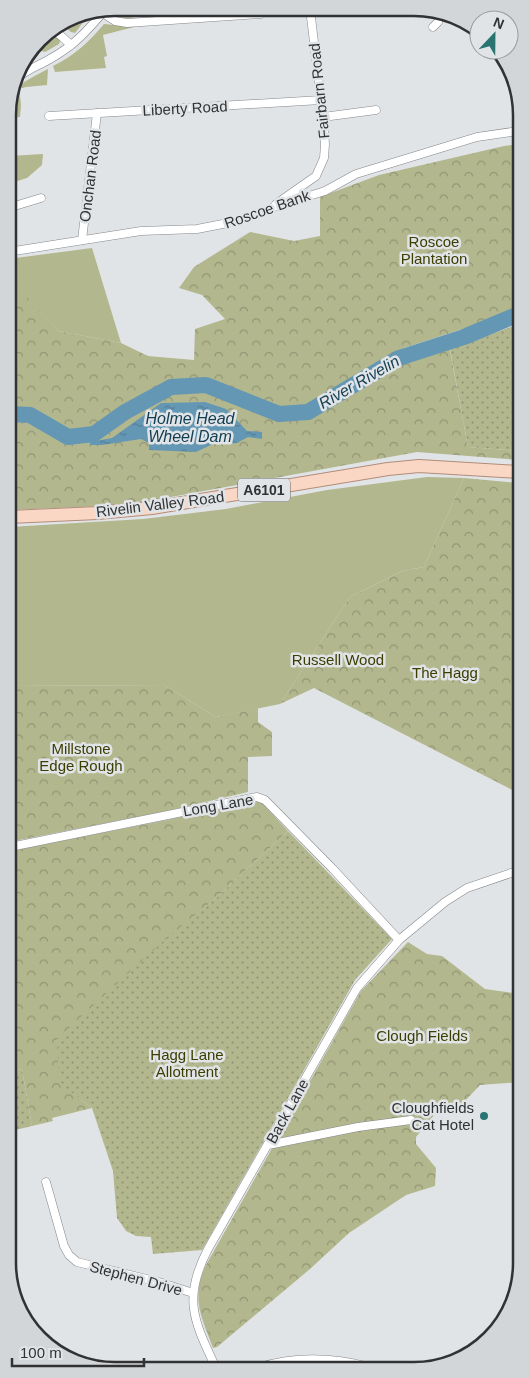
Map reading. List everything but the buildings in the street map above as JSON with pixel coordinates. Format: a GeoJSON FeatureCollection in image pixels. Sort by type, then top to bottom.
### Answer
{"type":"FeatureCollection","features":[{"type":"Feature","properties":{"kind":"main road","name":"Rivelin Valley Road"},"geometry":{"type":"LineString","coordinates":[[16,517],[98,513],[152,508],[419,466],[513,472]]}},
{"type":"Feature","properties":{"kind":"street"},"geometry":{"type":"LineString","coordinates":[[111,16],[116,21],[127,23],[231,16]]}},
{"type":"Feature","properties":{"kind":"street","name":"Fairbarn Road"},"geometry":{"type":"LineString","coordinates":[[271,208],[316,176],[324,158],[323,117],[311,16]]}},
{"type":"Feature","properties":{"kind":"street"},"geometry":{"type":"LineString","coordinates":[[26,73],[87,33],[99,18]]}},
{"type":"Feature","properties":{"kind":"street"},"geometry":{"type":"LineString","coordinates":[[432,27],[439,20]]}},
{"type":"Feature","properties":{"kind":"street"},"geometry":{"type":"LineString","coordinates":[[59,34],[71,45]]}},
{"type":"Feature","properties":{"kind":"street","name":"Liberty Road"},"geometry":{"type":"LineString","coordinates":[[49,116],[321,100]]}},
{"type":"Feature","properties":{"kind":"street"},"geometry":{"type":"LineString","coordinates":[[323,117],[376,110]]}},
{"type":"Feature","properties":{"kind":"street","name":"Onchan Road"},"geometry":{"type":"LineString","coordinates":[[82,240],[97,113]]}},
{"type":"Feature","properties":{"kind":"street","name":"Roscoe Bank"},"geometry":{"type":"LineString","coordinates":[[16,251],[141,231],[197,229],[216,226],[249,218],[271,208],[325,191],[356,174],[477,137],[513,133]]}},
{"type":"Feature","properties":{"kind":"street"},"geometry":{"type":"LineString","coordinates":[[16,206],[41,198]]}},
{"type":"Feature","properties":{"kind":"street","name":"Long Lane"},"geometry":{"type":"LineString","coordinates":[[16,846],[258,796],[265,800],[328,864],[399,940]]}},
{"type":"Feature","properties":{"kind":"street","name":"Back Lane"},"geometry":{"type":"LineString","coordinates":[[213,1362],[200,1334],[194,1311],[193,1293],[196,1275],[202,1261],[358,988],[399,940],[446,902],[467,888],[513,872]]}},
{"type":"Feature","properties":{"kind":"street"},"geometry":{"type":"LineString","coordinates":[[268,1145],[358,1127],[411,1120]]}},
{"type":"Feature","properties":{"kind":"street","name":"Stephen Drive"},"geometry":{"type":"LineString","coordinates":[[46,1182],[64,1246],[69,1256],[77,1262],[159,1282],[193,1293]]}},
{"type":"Feature","properties":{"kind":"street"},"geometry":{"type":"LineString","coordinates":[[283,1362],[314,1359],[350,1362]]}},
{"type":"Feature","properties":{"kind":"green space"},"geometry":{"type":"Polygon","coordinates":[[[118,16],[137,17],[125,18],[118,16]]]}},
{"type":"Feature","properties":{"kind":"green space"},"geometry":{"type":"Polygon","coordinates":[[[83,22],[75,33],[67,29],[83,22]]]}},
{"type":"Feature","properties":{"kind":"green space"},"geometry":{"type":"Polygon","coordinates":[[[104,24],[134,27],[103,35],[107,56],[104,57],[106,68],[55,72],[53,66],[81,48],[104,24]]]}},
{"type":"Feature","properties":{"kind":"green space"},"geometry":{"type":"Polygon","coordinates":[[[58,36],[59,44],[45,52],[40,51],[58,36]]]}},
{"type":"Feature","properties":{"kind":"green space"},"geometry":{"type":"Polygon","coordinates":[[[48,69],[47,85],[21,87],[25,82],[48,69]]]}},
{"type":"Feature","properties":{"kind":"green space"},"geometry":{"type":"Polygon","coordinates":[[[20,92],[21,105],[20,117],[16,117],[20,92]]]}},
{"type":"Feature","properties":{"kind":"green space","name":"Roscoe Plantation"},"geometry":{"type":"Polygon","coordinates":[[[513,145],[513,309],[475,325],[404,348],[306,409],[279,410],[209,383],[170,384],[126,407],[94,432],[67,433],[32,412],[16,411],[16,286],[59,331],[121,343],[148,356],[194,360],[195,329],[225,319],[202,295],[179,288],[194,267],[250,232],[294,241],[320,236],[320,197],[379,175],[513,145]]]}},
{"type":"Feature","properties":{"kind":"green space"},"geometry":{"type":"Polygon","coordinates":[[[43,154],[42,165],[27,178],[16,181],[16,156],[43,154]]]}},
{"type":"Feature","properties":{"kind":"green space"},"geometry":{"type":"Polygon","coordinates":[[[92,248],[121,343],[59,331],[16,287],[16,258],[92,248]]]}},
{"type":"Feature","properties":{"kind":"green space"},"geometry":{"type":"Polygon","coordinates":[[[513,326],[513,451],[468,447],[450,349],[513,326]]]}},
{"type":"Feature","properties":{"kind":"green space"},"geometry":{"type":"Polygon","coordinates":[[[449,345],[468,447],[513,451],[513,460],[417,452],[127,505],[16,510],[16,418],[25,418],[62,438],[70,440],[96,435],[127,414],[172,392],[207,390],[278,417],[302,417],[397,365],[449,345]]]}},
{"type":"Feature","properties":{"kind":"green space"},"geometry":{"type":"Polygon","coordinates":[[[427,477],[464,478],[424,567],[402,571],[350,597],[280,704],[216,717],[164,685],[16,686],[16,527],[143,519],[226,509],[327,490],[427,477]]]}},
{"type":"Feature","properties":{"kind":"green space","name":"The Hagg"},"geometry":{"type":"Polygon","coordinates":[[[464,478],[513,482],[513,790],[314,688],[280,704],[350,597],[402,571],[424,567],[464,478]]]}},
{"type":"Feature","properties":{"kind":"green space","name":"Millstone Edge Rough"},"geometry":{"type":"Polygon","coordinates":[[[164,685],[216,717],[258,708],[258,722],[272,732],[272,756],[248,757],[248,792],[167,811],[16,841],[16,686],[164,685]]]}},
{"type":"Feature","properties":{"kind":"green space"},"geometry":{"type":"Polygon","coordinates":[[[254,800],[261,802],[288,831],[216,898],[161,944],[60,1083],[92,1108],[52,1118],[53,1121],[32,1126],[22,1069],[16,1070],[16,850],[167,820],[254,800]]]}},
{"type":"Feature","properties":{"kind":"green space","name":"Hagg Lane Allotment"},"geometry":{"type":"Polygon","coordinates":[[[288,831],[392,939],[355,980],[202,1250],[153,1254],[151,1237],[136,1236],[126,1231],[117,1218],[113,1171],[92,1108],[59,1083],[57,1039],[161,943],[216,898],[288,831]]]}},
{"type":"Feature","properties":{"kind":"green space","name":"Clough Fields"},"geometry":{"type":"Polygon","coordinates":[[[408,942],[427,954],[442,956],[485,989],[513,993],[513,1083],[480,1085],[464,1102],[440,1108],[416,1137],[416,1144],[436,1168],[435,1186],[406,1195],[349,1233],[310,1269],[217,1347],[213,1348],[199,1306],[199,1286],[202,1275],[361,991],[408,942]]]}},
{"type":"Feature","properties":{"kind":"green space"},"geometry":{"type":"Polygon","coordinates":[[[22,1069],[32,1126],[16,1130],[16,1070],[22,1069]]]}},
{"type":"Feature","properties":{"kind":"water","name":"Holme Head Wheel Dam"},"geometry":{"type":"Polygon","coordinates":[[[205,402],[226,409],[247,431],[262,432],[262,439],[248,437],[237,443],[213,444],[196,452],[149,450],[149,443],[141,439],[90,445],[90,442],[112,438],[161,403],[205,402]]]}},
{"type":"Feature","properties":{"kind":"waterway","name":"River Rivelin"},"geometry":{"type":"LineString","coordinates":[[16,414],[30,415],[68,437],[94,434],[125,412],[171,387],[206,385],[279,414],[308,412],[399,358],[464,337],[513,317]]}},
{"type":"Feature","properties":{"kind":"place","name":"Cloughfields Cat Hotel"},"geometry":{"type":"Point","coordinates":[484,1116]}},
{"type":"Feature","properties":{"kind":"park label","name":"Russell Wood"},"geometry":{"type":"Point","coordinates":[338,659]}}]}
